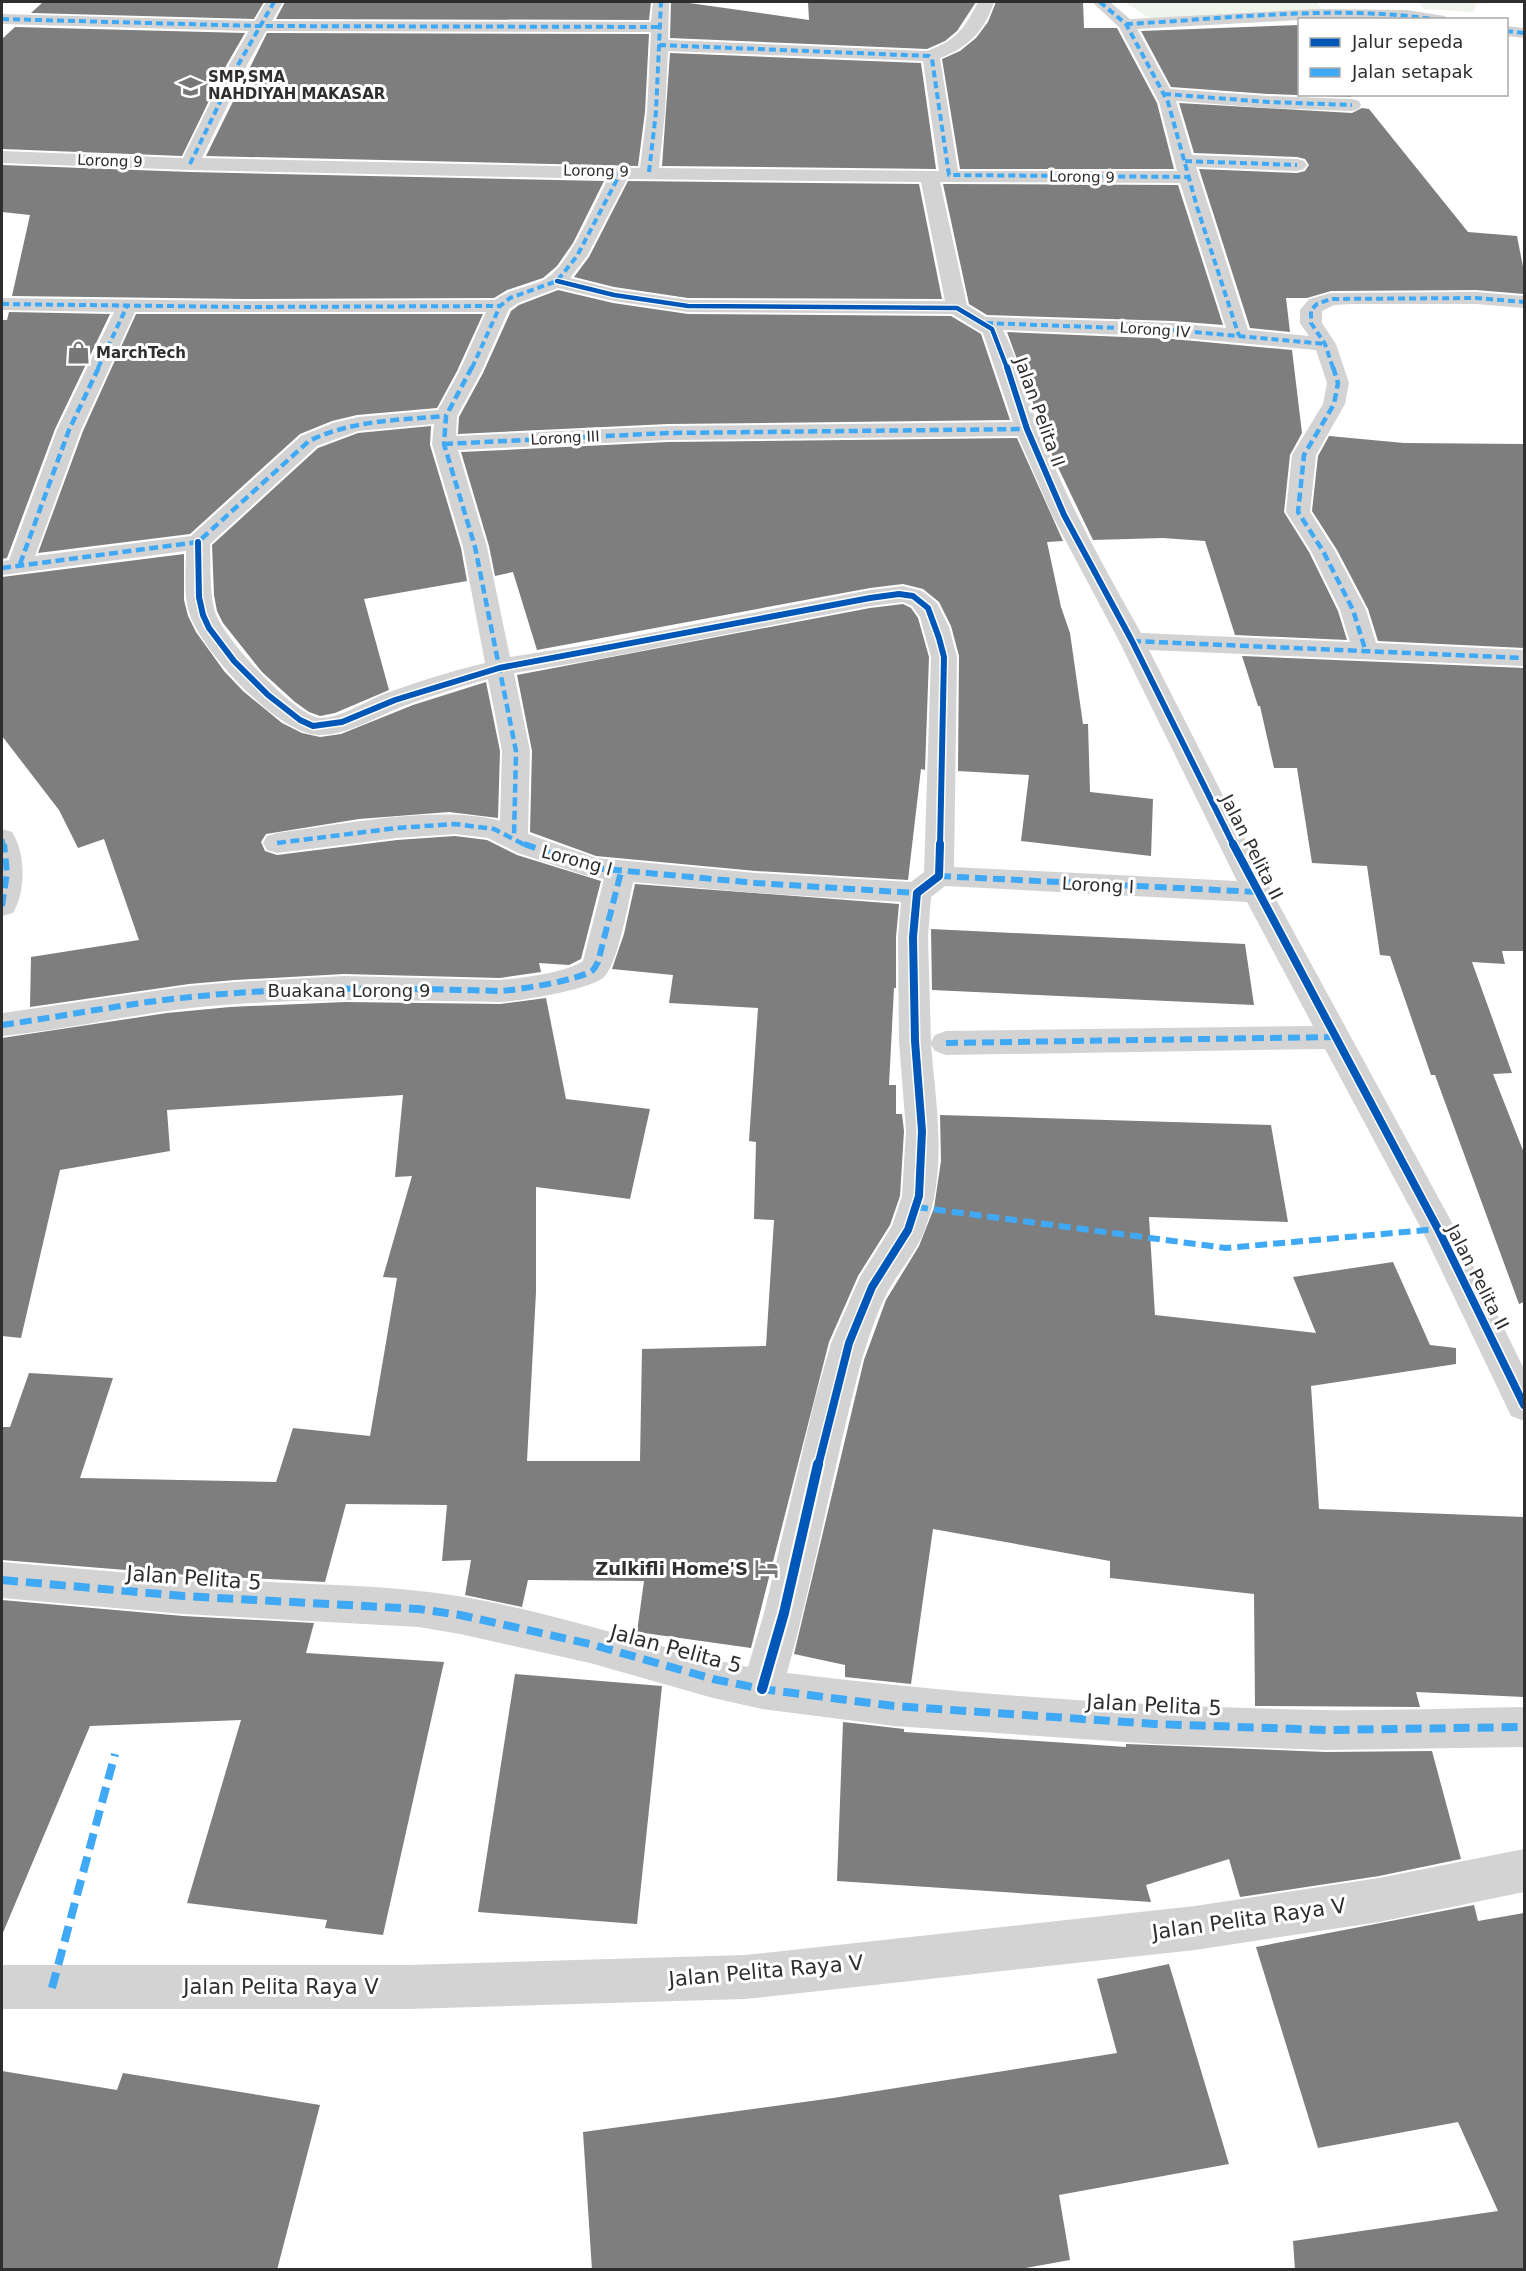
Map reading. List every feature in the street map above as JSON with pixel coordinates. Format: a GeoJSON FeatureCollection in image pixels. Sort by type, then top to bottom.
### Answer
{"type":"FeatureCollection","features":[{"type":"Feature","properties":{"kind":"street"},"geometry":{"type":"LineString","coordinates":[[190,164],[214,111],[274,2]]}},
{"type":"Feature","properties":{"kind":"street"},"geometry":{"type":"LineString","coordinates":[[649,172],[656,112],[661,2]]}},
{"type":"Feature","properties":{"kind":"street"},"geometry":{"type":"LineString","coordinates":[[2,19],[658,36],[929,56],[955,47],[971,33],[986,2]]}},
{"type":"Feature","properties":{"kind":"street"},"geometry":{"type":"LineString","coordinates":[[1101,2],[1126,24],[1164,94],[1239,336]]}},
{"type":"Feature","properties":{"kind":"street"},"geometry":{"type":"LineString","coordinates":[[1126,24],[1318,14],[1407,15],[1426,18]]}},
{"type":"Feature","properties":{"kind":"street"},"geometry":{"type":"LineString","coordinates":[[1508,31],[1524,33]]}},
{"type":"Feature","properties":{"kind":"street"},"geometry":{"type":"LineString","coordinates":[[929,56],[932,58],[938,97],[939,175],[957,308]]}},
{"type":"Feature","properties":{"kind":"street"},"geometry":{"type":"LineString","coordinates":[[1164,94],[1268,102],[1352,105]]}},
{"type":"Feature","properties":{"kind":"street","name":"Lorong 9"},"geometry":{"type":"LineString","coordinates":[[2,157],[190,164],[763,176],[939,175],[1297,165]]}},
{"type":"Feature","properties":{"kind":"street"},"geometry":{"type":"LineString","coordinates":[[514,837],[516,751],[501,666],[475,547],[444,444],[446,416],[470,372],[500,306],[510,298],[557,281],[577,256],[621,172]]}},
{"type":"Feature","properties":{"kind":"street"},"geometry":{"type":"LineString","coordinates":[[557,281],[641,301],[688,306],[957,308],[986,323]]}},
{"type":"Feature","properties":{"kind":"street"},"geometry":{"type":"LineString","coordinates":[[1365,649],[1353,610],[1323,551],[1298,512],[1304,455],[1334,404],[1338,383],[1324,344],[1311,323],[1311,310],[1317,304],[1331,299],[1476,298],[1524,302]]}},
{"type":"Feature","properties":{"kind":"street"},"geometry":{"type":"LineString","coordinates":[[2,304],[245,307],[500,306]]}},
{"type":"Feature","properties":{"kind":"street"},"geometry":{"type":"LineString","coordinates":[[11,566],[69,430],[128,304]]}},
{"type":"Feature","properties":{"kind":"street","name":"Lorong IV"},"geometry":{"type":"LineString","coordinates":[[986,323],[1098,326],[1324,344]]}},
{"type":"Feature","properties":{"kind":"street","name":"Jalan Pelita II"},"geometry":{"type":"LineString","coordinates":[[986,323],[992,329],[1000,345],[1027,429],[1064,515],[1132,641],[1257,892],[1438,1229],[1524,1405]]}},
{"type":"Feature","properties":{"kind":"street"},"geometry":{"type":"LineString","coordinates":[[11,566],[198,542],[309,441],[327,430],[446,416]]}},
{"type":"Feature","properties":{"kind":"street","name":"Lorong III"},"geometry":{"type":"LineString","coordinates":[[444,444],[668,433],[1027,429]]}},
{"type":"Feature","properties":{"kind":"street"},"geometry":{"type":"LineString","coordinates":[[198,542],[199,599],[204,617],[214,634],[254,682],[306,724],[316,727],[329,725],[392,701],[501,666],[567,657],[870,598],[903,594],[917,597],[927,607],[944,657],[928,885],[913,938],[915,1041],[922,1131],[919,1196],[908,1230],[872,1287],[849,1343],[833,1399],[784,1613],[762,1689]]}},
{"type":"Feature","properties":{"kind":"street"},"geometry":{"type":"LineString","coordinates":[[1132,641],[1365,649],[1524,658]]}},
{"type":"Feature","properties":{"kind":"street","name":"Lorong I"},"geometry":{"type":"LineString","coordinates":[[278,843],[396,828],[455,825],[494,830],[560,858],[594,868],[621,872],[928,885],[1257,892]]}},
{"type":"Feature","properties":{"kind":"street"},"geometry":{"type":"LineString","coordinates":[[2,839],[7,853],[7,882],[2,906]]}},
{"type":"Feature","properties":{"kind":"street","name":"Buakana Lorong 9"},"geometry":{"type":"LineString","coordinates":[[2,1025],[189,997],[235,993],[344,987],[500,991],[543,985],[593,970],[598,962],[621,872]]}},
{"type":"Feature","properties":{"kind":"street"},"geometry":{"type":"LineString","coordinates":[[946,1043],[1335,1037]]}},
{"type":"Feature","properties":{"kind":"street","name":"Jalan Pelita 5"},"geometry":{"type":"LineString","coordinates":[[2,1580],[183,1596],[419,1609],[590,1644],[651,1663],[762,1689],[894,1706],[1155,1724],[1326,1730],[1524,1727]]}},
{"type":"Feature","properties":{"kind":"street","name":"Jalan Pelita Raya V"},"geometry":{"type":"LineString","coordinates":[[2,1987],[420,1986],[597,1983],[745,1977],[1195,1928],[1379,1900],[1524,1871]]}},
{"type":"Feature","properties":{"kind":"shaded area"},"geometry":{"type":"Polygon","coordinates":[[[1125,2],[1317,2],[1323,14],[1155,22],[1125,2]]]}},
{"type":"Feature","properties":{"kind":"shaded area"},"geometry":{"type":"Polygon","coordinates":[[[1419,2],[1487,3],[1477,4],[1473,12],[1424,9],[1419,2]]]}},
{"type":"Feature","properties":{"kind":"building"},"geometry":{"type":"Polygon","coordinates":[[[43,2],[264,2],[254,19],[31,13],[43,2]]]}},
{"type":"Feature","properties":{"kind":"building"},"geometry":{"type":"Polygon","coordinates":[[[285,2],[651,2],[649,20],[276,19],[285,2]]]}},
{"type":"Feature","properties":{"kind":"building"},"geometry":{"type":"Polygon","coordinates":[[[671,2],[809,20],[808,2],[976,2],[957,31],[945,41],[927,49],[670,38],[671,2]]]}},
{"type":"Feature","properties":{"kind":"building"},"geometry":{"type":"Polygon","coordinates":[[[996,2],[1083,2],[1084,28],[1117,28],[1157,103],[1174,169],[960,169],[942,59],[960,51],[976,38],[988,22],[996,2]]]}},
{"type":"Feature","properties":{"kind":"building"},"geometry":{"type":"Polygon","coordinates":[[[1298,25],[1298,95],[1171,87],[1141,31],[1298,25]]]}},
{"type":"Feature","properties":{"kind":"building"},"geometry":{"type":"Polygon","coordinates":[[[15,27],[245,33],[227,64],[182,156],[2,149],[2,39],[15,27]]]}},
{"type":"Feature","properties":{"kind":"building"},"geometry":{"type":"Polygon","coordinates":[[[267,33],[649,34],[645,112],[638,166],[206,156],[267,33]]]}},
{"type":"Feature","properties":{"kind":"building"},"geometry":{"type":"Polygon","coordinates":[[[670,53],[921,63],[936,169],[662,166],[670,53]]]}},
{"type":"Feature","properties":{"kind":"building"},"geometry":{"type":"Polygon","coordinates":[[[1179,103],[1352,113],[1362,108],[1369,109],[1468,232],[1517,236],[1524,272],[1524,294],[1476,290],[1331,291],[1307,298],[1286,298],[1290,332],[1250,328],[1199,169],[1297,173],[1305,171],[1309,165],[1305,159],[1297,157],[1194,153],[1179,103]]]}},
{"type":"Feature","properties":{"kind":"building"},"geometry":{"type":"Polygon","coordinates":[[[2,165],[190,172],[604,181],[573,243],[557,266],[543,278],[507,290],[494,298],[245,299],[12,296],[30,215],[2,212],[2,165]]]}},
{"type":"Feature","properties":{"kind":"building"},"geometry":{"type":"Polygon","coordinates":[[[628,181],[919,184],[942,299],[688,298],[614,287],[574,277],[589,257],[628,181]]]}},
{"type":"Feature","properties":{"kind":"building"},"geometry":{"type":"Polygon","coordinates":[[[943,184],[1178,185],[1223,325],[1173,321],[987,315],[969,304],[943,184]]]}},
{"type":"Feature","properties":{"kind":"building"},"geometry":{"type":"Polygon","coordinates":[[[558,290],[613,303],[688,314],[951,316],[981,334],[1010,420],[668,424],[458,434],[459,417],[483,373],[511,311],[519,305],[558,290]]]}},
{"type":"Feature","properties":{"kind":"building"},"geometry":{"type":"Polygon","coordinates":[[[9,312],[110,314],[55,429],[7,558],[2,559],[2,320],[7,320],[9,312]]]}},
{"type":"Feature","properties":{"kind":"building"},"geometry":{"type":"Polygon","coordinates":[[[136,314],[483,314],[437,408],[357,415],[332,421],[300,434],[190,534],[38,553],[83,431],[136,314]]]}},
{"type":"Feature","properties":{"kind":"building"},"geometry":{"type":"Polygon","coordinates":[[[1007,332],[1173,339],[1292,350],[1302,433],[1290,455],[1284,512],[1309,552],[1338,611],[1347,640],[1235,635],[1205,541],[1163,538],[1093,540],[1052,455],[1007,332]]]}},
{"type":"Feature","properties":{"kind":"building"},"geometry":{"type":"Polygon","coordinates":[[[431,426],[430,445],[461,548],[467,581],[364,599],[389,690],[335,713],[320,716],[309,712],[262,672],[223,623],[217,611],[214,595],[212,545],[318,448],[358,433],[431,426]]]}},
{"type":"Feature","properties":{"kind":"building"},"geometry":{"type":"Polygon","coordinates":[[[1329,436],[1404,443],[1524,444],[1524,648],[1378,641],[1368,609],[1337,550],[1312,511],[1318,456],[1329,436]]]}},
{"type":"Feature","properties":{"kind":"building"},"geometry":{"type":"Polygon","coordinates":[[[1017,438],[1063,541],[1047,542],[1061,607],[1070,633],[1083,724],[1088,724],[1090,792],[1153,799],[1151,856],[1021,841],[1029,775],[958,771],[959,656],[951,626],[939,602],[923,589],[903,584],[870,588],[537,650],[513,572],[495,576],[489,546],[461,452],[668,442],[1017,438]]]}},
{"type":"Feature","properties":{"kind":"building"},"geometry":{"type":"Polygon","coordinates":[[[184,554],[184,600],[188,616],[196,632],[224,671],[243,691],[282,723],[302,733],[320,737],[341,734],[413,705],[486,682],[500,751],[498,818],[449,812],[359,819],[266,834],[261,842],[265,851],[277,855],[397,840],[455,836],[487,840],[517,855],[601,881],[581,959],[569,965],[539,963],[541,972],[500,978],[344,974],[235,980],[189,984],[30,1007],[31,957],[139,940],[104,839],[78,848],[59,810],[2,736],[2,577],[184,554]]]}},
{"type":"Feature","properties":{"kind":"building"},"geometry":{"type":"Polygon","coordinates":[[[903,604],[911,608],[918,618],[929,657],[925,770],[921,769],[908,880],[756,871],[596,856],[530,832],[532,751],[517,675],[870,608],[903,604]]]}},
{"type":"Feature","properties":{"kind":"building"},"geometry":{"type":"Polygon","coordinates":[[[1242,656],[1524,668],[1524,951],[1502,951],[1505,964],[1472,962],[1512,1073],[1493,1074],[1524,1153],[1524,1302],[1519,1304],[1435,1075],[1431,1075],[1390,956],[1380,955],[1367,866],[1312,863],[1297,768],[1274,768],[1260,706],[1258,706],[1242,656]]]}},
{"type":"Feature","properties":{"kind":"building"},"geometry":{"type":"Polygon","coordinates":[[[635,884],[899,904],[889,1085],[896,1085],[896,1114],[902,1114],[904,1131],[900,1196],[890,1225],[858,1276],[829,1342],[751,1648],[637,1632],[644,1581],[528,1580],[522,1607],[465,1595],[471,1560],[442,1561],[447,1505],[346,1504],[325,1582],[188,1575],[2,1560],[2,1427],[10,1427],[29,1373],[113,1378],[80,1478],[276,1482],[293,1428],[370,1436],[397,1278],[383,1277],[412,1176],[395,1177],[403,1095],[167,1110],[170,1151],[60,1170],[21,1338],[2,1336],[2,1038],[167,1013],[230,1007],[345,1002],[500,1004],[546,998],[566,1099],[650,1109],[630,1199],[536,1187],[536,1292],[527,1461],[640,1461],[642,1349],[766,1346],[774,1220],[754,1219],[756,1142],[749,1141],[758,1008],[669,1003],[673,975],[612,969],[624,934],[635,884]]]}},
{"type":"Feature","properties":{"kind":"building"},"geometry":{"type":"Polygon","coordinates":[[[931,929],[1245,944],[1254,1005],[932,990],[931,929]]]}},
{"type":"Feature","properties":{"kind":"building"},"geometry":{"type":"Polygon","coordinates":[[[940,1115],[1271,1125],[1288,1222],[1149,1217],[1155,1315],[1316,1333],[1293,1277],[1393,1262],[1430,1345],[1456,1348],[1456,1364],[1311,1386],[1319,1509],[1524,1517],[1524,1697],[1416,1692],[1420,1707],[1255,1706],[1254,1594],[1110,1578],[1110,1561],[933,1529],[911,1684],[845,1677],[845,1665],[794,1654],[864,1360],[886,1300],[919,1246],[934,1208],[941,1161],[940,1115]]]}},
{"type":"Feature","properties":{"kind":"building"},"geometry":{"type":"Polygon","coordinates":[[[2,1600],[183,1616],[314,1623],[306,1653],[444,1662],[383,1935],[325,1928],[327,1920],[187,1903],[241,1720],[90,1726],[2,1935],[2,1600]]]}},
{"type":"Feature","properties":{"kind":"building"},"geometry":{"type":"Polygon","coordinates":[[[515,1674],[662,1686],[637,1924],[478,1912],[515,1674]]]}},
{"type":"Feature","properties":{"kind":"building"},"geometry":{"type":"Polygon","coordinates":[[[843,1722],[904,1729],[904,1732],[1126,1747],[1126,1744],[1326,1752],[1432,1751],[1461,1859],[1379,1876],[1240,1897],[1229,1859],[1146,1885],[1151,1902],[837,1881],[843,1722]]]}},
{"type":"Feature","properties":{"kind":"building"},"geometry":{"type":"Polygon","coordinates":[[[1474,1905],[1478,1921],[1524,1913],[1524,2270],[1295,2270],[1293,2241],[1498,2211],[1458,2122],[1318,2148],[1256,1947],[1474,1905]]]}},
{"type":"Feature","properties":{"kind":"building"},"geometry":{"type":"Polygon","coordinates":[[[1169,1964],[1229,2164],[1059,2195],[1070,2260],[1014,2270],[592,2270],[583,2132],[833,2098],[1117,2053],[1097,1979],[1169,1964]]]}},
{"type":"Feature","properties":{"kind":"building"},"geometry":{"type":"Polygon","coordinates":[[[2,2071],[117,2090],[123,2073],[320,2105],[277,2270],[2,2270],[2,2071]]]}},
{"type":"Feature","properties":{"kind":"marked path"},"geometry":{"type":"LineString","coordinates":[[190,164],[238,65],[274,2]]}},
{"type":"Feature","properties":{"kind":"marked path"},"geometry":{"type":"LineString","coordinates":[[649,172],[656,112],[661,2]]}},
{"type":"Feature","properties":{"kind":"marked path"},"geometry":{"type":"LineString","coordinates":[[1100,2],[1126,24],[1168,102],[1197,207],[1239,336]]}},
{"type":"Feature","properties":{"kind":"marked path"},"geometry":{"type":"LineString","coordinates":[[1126,24],[1318,14],[1407,15],[1426,18]]}},
{"type":"Feature","properties":{"kind":"marked path"},"geometry":{"type":"LineString","coordinates":[[2,19],[259,26],[658,27]]}},
{"type":"Feature","properties":{"kind":"marked path"},"geometry":{"type":"LineString","coordinates":[[1508,31],[1524,33]]}},
{"type":"Feature","properties":{"kind":"marked path"},"geometry":{"type":"LineString","coordinates":[[659,45],[929,56],[932,59],[949,175],[1190,177]]}},
{"type":"Feature","properties":{"kind":"marked path"},"geometry":{"type":"LineString","coordinates":[[1164,94],[1268,102],[1352,105]]}},
{"type":"Feature","properties":{"kind":"marked path"},"geometry":{"type":"LineString","coordinates":[[1185,161],[1297,165]]}},
{"type":"Feature","properties":{"kind":"marked path"},"geometry":{"type":"LineString","coordinates":[[514,837],[516,751],[475,547],[444,444],[446,416],[470,372],[500,306],[510,298],[557,281],[577,256],[621,172]]}},
{"type":"Feature","properties":{"kind":"marked path"},"geometry":{"type":"LineString","coordinates":[[1365,649],[1353,610],[1323,551],[1298,512],[1304,455],[1334,404],[1338,383],[1325,344],[1311,323],[1311,310],[1317,304],[1331,299],[1352,298],[1476,298],[1524,302]]}},
{"type":"Feature","properties":{"kind":"marked path"},"geometry":{"type":"LineString","coordinates":[[2,304],[245,307],[500,306]]}},
{"type":"Feature","properties":{"kind":"marked path"},"geometry":{"type":"LineString","coordinates":[[20,564],[69,430],[128,304]]}},
{"type":"Feature","properties":{"kind":"marked path"},"geometry":{"type":"LineString","coordinates":[[986,323],[1173,330],[1325,344]]}},
{"type":"Feature","properties":{"kind":"marked path"},"geometry":{"type":"LineString","coordinates":[[2,568],[198,542],[309,441],[325,433],[358,424],[446,416]]}},
{"type":"Feature","properties":{"kind":"marked path"},"geometry":{"type":"LineString","coordinates":[[444,444],[668,433],[1027,429]]}},
{"type":"Feature","properties":{"kind":"marked path"},"geometry":{"type":"LineString","coordinates":[[1132,641],[1524,658]]}},
{"type":"Feature","properties":{"kind":"marked path"},"geometry":{"type":"LineString","coordinates":[[277,843],[397,828],[455,824],[494,829],[528,846],[594,868],[756,883],[917,893]]}},
{"type":"Feature","properties":{"kind":"marked path"},"geometry":{"type":"LineString","coordinates":[[2,839],[7,873],[2,906]]}},
{"type":"Feature","properties":{"kind":"marked path"},"geometry":{"type":"LineString","coordinates":[[2,1025],[189,997],[235,993],[344,987],[500,991],[518,990],[578,976],[593,970],[598,962],[621,872]]}},
{"type":"Feature","properties":{"kind":"marked path"},"geometry":{"type":"LineString","coordinates":[[939,876],[1257,892]]}},
{"type":"Feature","properties":{"kind":"marked path"},"geometry":{"type":"LineString","coordinates":[[946,1043],[1335,1037]]}},
{"type":"Feature","properties":{"kind":"marked path"},"geometry":{"type":"LineString","coordinates":[[916,1207],[1226,1248],[1438,1229]]}},
{"type":"Feature","properties":{"kind":"marked path"},"geometry":{"type":"LineString","coordinates":[[2,1580],[183,1596],[419,1609],[460,1615],[590,1644],[713,1679],[762,1689],[894,1706],[1155,1724],[1326,1730],[1524,1727]]}},
{"type":"Feature","properties":{"kind":"marked path"},"geometry":{"type":"LineString","coordinates":[[52,1988],[115,1754]]}},
{"type":"Feature","properties":{"kind":"cycle path"},"geometry":{"type":"LineString","coordinates":[[557,281],[614,295],[688,306],[957,308],[992,329],[1000,345],[1027,429],[1064,515],[1132,641],[1257,892],[1438,1229],[1524,1405]]}},
{"type":"Feature","properties":{"kind":"cycle path"},"geometry":{"type":"LineString","coordinates":[[198,542],[199,597],[209,628],[234,661],[268,695],[300,720],[321,727],[342,722],[395,700],[499,668],[870,598],[903,594],[913,596],[928,608],[944,657],[939,876],[917,893],[913,937],[915,1041],[922,1131],[919,1196],[908,1230],[872,1287],[849,1343],[833,1399],[784,1613],[762,1689]]}},
{"type":"Feature","properties":{"kind":"place","name":"SMP,SMA NAHDIYAH MAKASAR"},"geometry":{"type":"Point","coordinates":[190,86]}},
{"type":"Feature","properties":{"kind":"place","name":"MarchTech"},"geometry":{"type":"Point","coordinates":[78,353]}},
{"type":"Feature","properties":{"kind":"place","name":"Zulkifli Home'S"},"geometry":{"type":"Point","coordinates":[766,1568]}}]}
